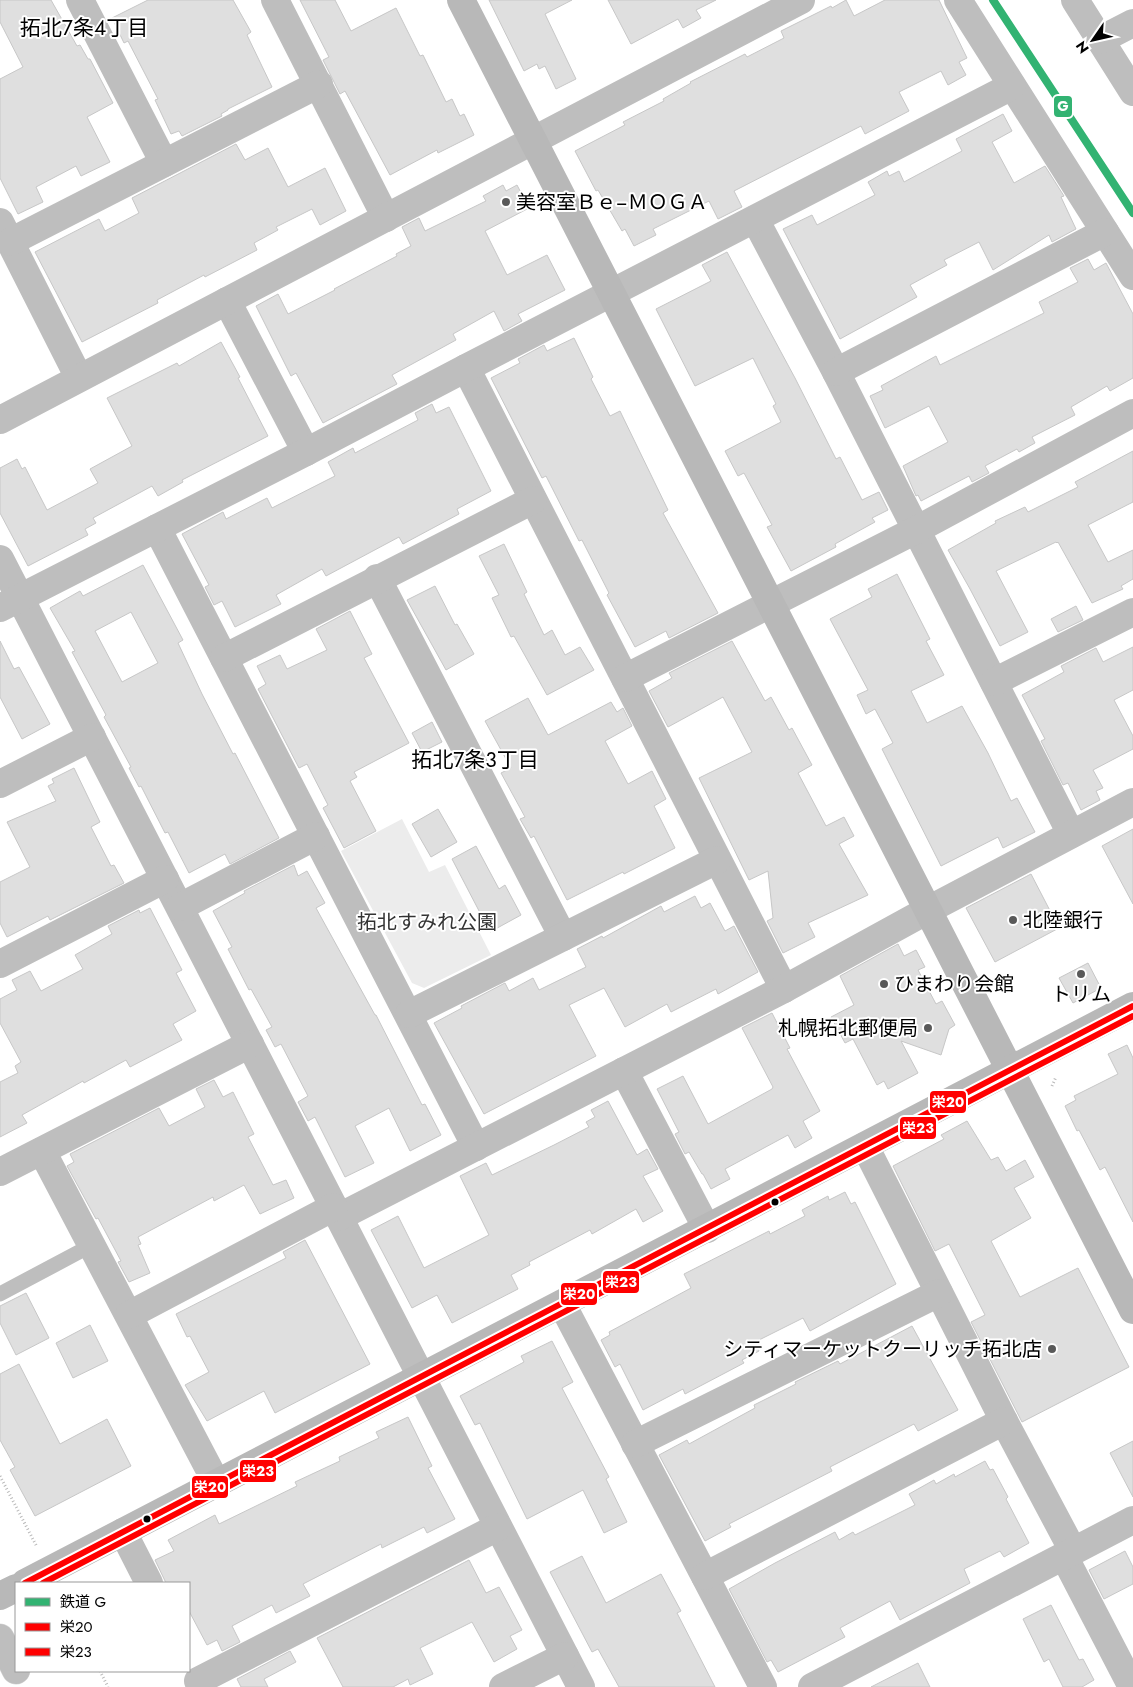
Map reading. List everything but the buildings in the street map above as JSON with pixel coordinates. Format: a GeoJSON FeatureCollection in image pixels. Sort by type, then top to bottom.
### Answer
{"type":"FeatureCollection","features":[{"type":"Feature","properties":{"kind":"street"},"geometry":{"type":"LineString","coordinates":[[80,0],[164,164]]}},
{"type":"Feature","properties":{"kind":"street"},"geometry":{"type":"LineString","coordinates":[[275,0],[386,218]]}},
{"type":"Feature","properties":{"kind":"street"},"geometry":{"type":"LineString","coordinates":[[461,0],[1133,1310]]}},
{"type":"Feature","properties":{"kind":"street"},"geometry":{"type":"LineString","coordinates":[[0,420],[801,0]]}},
{"type":"Feature","properties":{"kind":"street"},"geometry":{"type":"LineString","coordinates":[[958,0],[1133,276]]}},
{"type":"Feature","properties":{"kind":"street"},"geometry":{"type":"LineString","coordinates":[[1075,0],[1133,92]]}},
{"type":"Feature","properties":{"kind":"street"},"geometry":{"type":"LineString","coordinates":[[1100,40],[1133,23]]}},
{"type":"Feature","properties":{"kind":"street"},"geometry":{"type":"LineString","coordinates":[[79,378],[5,232],[164,164],[319,84]]}},
{"type":"Feature","properties":{"kind":"street"},"geometry":{"type":"LineString","coordinates":[[10,603],[306,452],[1012,86]]}},
{"type":"Feature","properties":{"kind":"street"},"geometry":{"type":"LineString","coordinates":[[755,219],[836,372],[1071,834]]}},
{"type":"Feature","properties":{"kind":"street"},"geometry":{"type":"LineString","coordinates":[[836,372],[1105,232]]}},
{"type":"Feature","properties":{"kind":"street"},"geometry":{"type":"LineString","coordinates":[[227,301],[306,452]]}},
{"type":"Feature","properties":{"kind":"street"},"geometry":{"type":"LineString","coordinates":[[466,368],[784,989]]}},
{"type":"Feature","properties":{"kind":"street"},"geometry":{"type":"LineString","coordinates":[[625,678],[916,530],[1133,413]]}},
{"type":"Feature","properties":{"kind":"street"},"geometry":{"type":"LineString","coordinates":[[224,658],[377,578],[533,500]]}},
{"type":"Feature","properties":{"kind":"street"},"geometry":{"type":"LineString","coordinates":[[157,528],[476,1147]]}},
{"type":"Feature","properties":{"kind":"street"},"geometry":{"type":"LineString","coordinates":[[0,559],[10,603],[92,737],[581,1687]]}},
{"type":"Feature","properties":{"kind":"street"},"geometry":{"type":"LineString","coordinates":[[377,578],[563,937]]}},
{"type":"Feature","properties":{"kind":"street"},"geometry":{"type":"LineString","coordinates":[[994,682],[1133,612]]}},
{"type":"Feature","properties":{"kind":"street"},"geometry":{"type":"LineString","coordinates":[[0,784],[92,737]]}},
{"type":"Feature","properties":{"kind":"street"},"geometry":{"type":"LineString","coordinates":[[129,1315],[336,1212],[476,1147],[784,989],[928,910],[1133,802]]}},
{"type":"Feature","properties":{"kind":"street"},"geometry":{"type":"LineString","coordinates":[[180,907],[316,836]]}},
{"type":"Feature","properties":{"kind":"street"},"geometry":{"type":"LineString","coordinates":[[409,1014],[718,860]]}},
{"type":"Feature","properties":{"kind":"street"},"geometry":{"type":"LineString","coordinates":[[0,964],[165,879]]}},
{"type":"Feature","properties":{"kind":"street"},"geometry":{"type":"LineString","coordinates":[[27,1582],[1133,1006]]}},
{"type":"Feature","properties":{"kind":"street"},"geometry":{"type":"LineString","coordinates":[[0,1172],[250,1044]]}},
{"type":"Feature","properties":{"kind":"street"},"geometry":{"type":"LineString","coordinates":[[624,1071],[707,1229]]}},
{"type":"Feature","properties":{"kind":"street"},"geometry":{"type":"LineString","coordinates":[[865,1146],[1004,1421],[1132,1687]]}},
{"type":"Feature","properties":{"kind":"street"},"geometry":{"type":"LineString","coordinates":[[42,1150],[217,1484]]}},
{"type":"Feature","properties":{"kind":"street"},"geometry":{"type":"LineString","coordinates":[[636,1444],[938,1293]]}},
{"type":"Feature","properties":{"kind":"street"},"geometry":{"type":"LineString","coordinates":[[562,1304],[763,1687]]}},
{"type":"Feature","properties":{"kind":"street"},"geometry":{"type":"LineString","coordinates":[[705,1576],[1004,1421]]}},
{"type":"Feature","properties":{"kind":"street"},"geometry":{"type":"LineString","coordinates":[[812,1687],[1133,1520]]}},
{"type":"Feature","properties":{"kind":"street"},"geometry":{"type":"LineString","coordinates":[[196,1677],[498,1527]]}},
{"type":"Feature","properties":{"kind":"street"},"geometry":{"type":"LineString","coordinates":[[123,1532],[148,1582]]}},
{"type":"Feature","properties":{"kind":"street"},"geometry":{"type":"LineString","coordinates":[[0,1596],[15,1588]]}},
{"type":"Feature","properties":{"kind":"street"},"geometry":{"type":"LineString","coordinates":[[0,1638],[15,1666]]}},
{"type":"Feature","properties":{"kind":"street"},"geometry":{"type":"LineString","coordinates":[[503,1687],[565,1656]]}},
{"type":"Feature","properties":{"kind":"street"},"geometry":{"type":"LineString","coordinates":[[18,1672],[25,1687]]}},
{"type":"Feature","properties":{"kind":"lane"},"geometry":{"type":"LineString","coordinates":[[0,1294],[92,1245]]}},
{"type":"Feature","properties":{"kind":"path"},"geometry":{"type":"LineString","coordinates":[[0,1476],[34,1542]]}},
{"type":"Feature","properties":{"kind":"path"},"geometry":{"type":"LineString","coordinates":[[100,1672],[108,1687]]}},
{"type":"Feature","properties":{"kind":"green space","name":"拓北すみれ公園"},"geometry":{"type":"Polygon","coordinates":[[[402,819],[429,872],[445,865],[491,955],[424,988],[412,983],[341,851],[402,819]]]}},
{"type":"Feature","properties":{"kind":"rail line","name":"G"},"geometry":{"type":"LineString","coordinates":[[993,0],[1133,213]]}},
{"type":"Feature","properties":{"kind":"transit line","name":"栄20"},"geometry":{"type":"LineString","coordinates":[[27,1582],[1133,1006]]}},
{"type":"Feature","properties":{"kind":"transit line","name":"栄23"},"geometry":{"type":"LineString","coordinates":[[45,1582],[1133,1016]]}},
{"type":"Feature","properties":{"kind":"place","name":"美容室Ｂｅ−ＭＯＧＡ"},"geometry":{"type":"Point","coordinates":[506,202]}},
{"type":"Feature","properties":{"kind":"place","name":"北陸銀行"},"geometry":{"type":"Point","coordinates":[1013,920]}},
{"type":"Feature","properties":{"kind":"place","name":"トリム"},"geometry":{"type":"Point","coordinates":[1081,974]}},
{"type":"Feature","properties":{"kind":"place","name":"ひまわり会館"},"geometry":{"type":"Point","coordinates":[884,984]}},
{"type":"Feature","properties":{"kind":"place","name":"札幌拓北郵便局"},"geometry":{"type":"Point","coordinates":[928,1028]}},
{"type":"Feature","properties":{"kind":"place","name":"シティマーケットクーリッチ拓北店"},"geometry":{"type":"Point","coordinates":[1052,1349]}},
{"type":"Feature","properties":{"kind":"district","name":"拓北7条4丁目"},"geometry":{"type":"Point","coordinates":[84,28]}},
{"type":"Feature","properties":{"kind":"district","name":"拓北7条3丁目"},"geometry":{"type":"Point","coordinates":[475,760]}}]}
